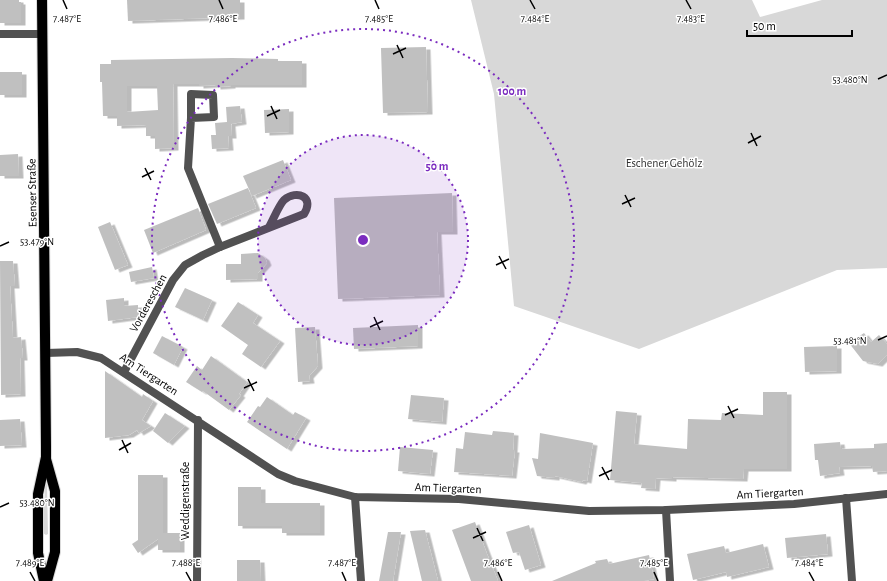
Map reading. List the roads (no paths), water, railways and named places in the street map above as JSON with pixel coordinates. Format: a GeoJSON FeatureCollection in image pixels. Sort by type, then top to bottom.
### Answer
{"type":"FeatureCollection","features":[{"type":"Feature","properties":{"kind":"main road","name":"Esenser Straße"},"geometry":{"type":"LineString","coordinates":[[42,0],[46,457],[38,494],[38,553],[46,581]]}},
{"type":"Feature","properties":{"kind":"main road","name":"Esenser Straße"},"geometry":{"type":"LineString","coordinates":[[46,457],[56,491],[55,552],[46,581]]}},
{"type":"Feature","properties":{"kind":"street"},"geometry":{"type":"LineString","coordinates":[[0,34],[43,34]]}},
{"type":"Feature","properties":{"kind":"street"},"geometry":{"type":"LineString","coordinates":[[191,118],[188,168],[220,247]]}},
{"type":"Feature","properties":{"kind":"street","name":"Vordereschen"},"geometry":{"type":"LineString","coordinates":[[124,372],[173,280],[185,266],[220,247],[304,214],[308,209],[308,202],[305,197],[298,195],[291,196],[284,200],[269,227]]}},
{"type":"Feature","properties":{"kind":"street","name":"Am Tiergarten"},"geometry":{"type":"LineString","coordinates":[[46,353],[78,352],[101,358],[198,420],[278,474],[295,482],[355,497],[459,499],[589,511],[666,510],[794,504],[887,494]]}},
{"type":"Feature","properties":{"kind":"street","name":"Weddigenstraße"},"geometry":{"type":"LineString","coordinates":[[197,581],[198,420]]}},
{"type":"Feature","properties":{"kind":"street"},"geometry":{"type":"LineString","coordinates":[[355,497],[361,581]]}},
{"type":"Feature","properties":{"kind":"street"},"geometry":{"type":"LineString","coordinates":[[846,498],[852,581]]}},
{"type":"Feature","properties":{"kind":"street"},"geometry":{"type":"LineString","coordinates":[[666,510],[670,581]]}},
{"type":"Feature","properties":{"kind":"park label","name":"Eschener Gehölz"},"geometry":{"type":"Point","coordinates":[664,163]}}]}
